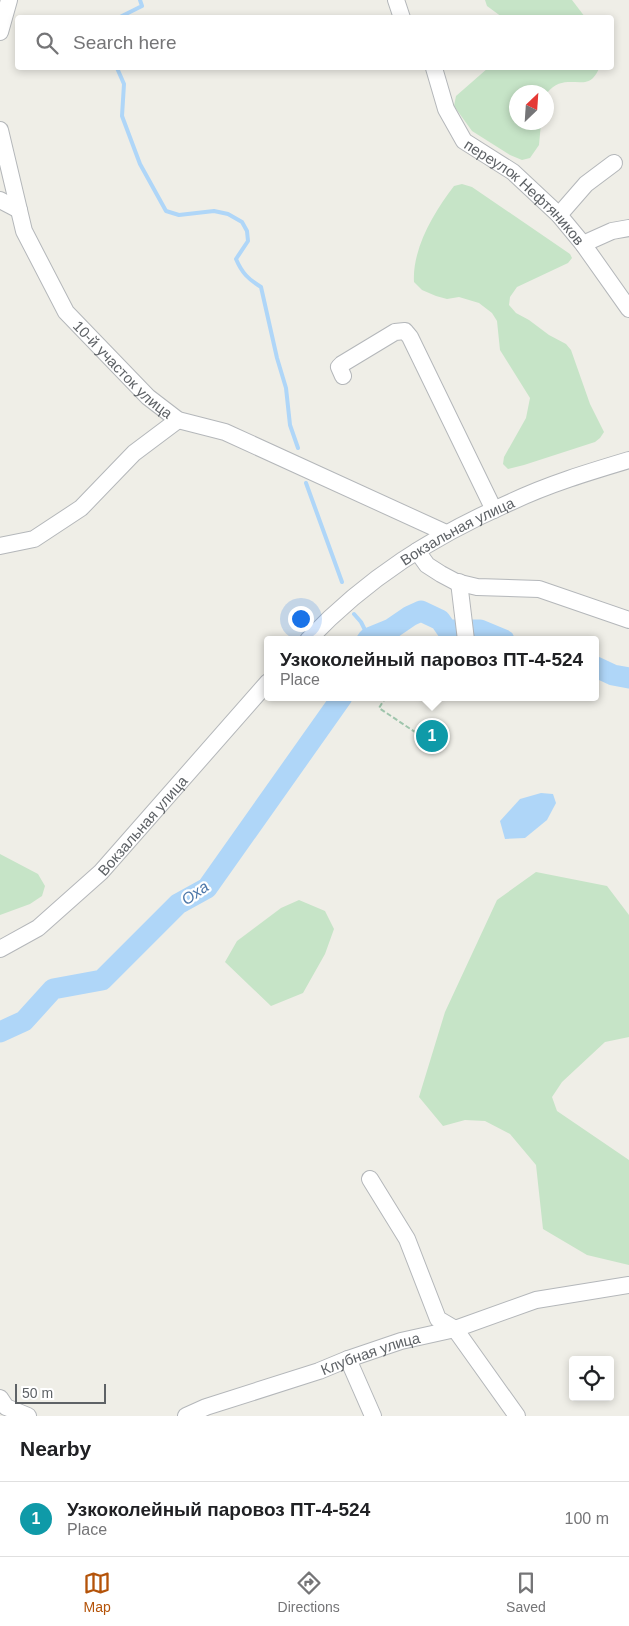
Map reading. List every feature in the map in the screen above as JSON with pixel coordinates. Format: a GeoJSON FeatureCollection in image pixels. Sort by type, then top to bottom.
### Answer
{"type":"FeatureCollection","features":[{"type":"Feature","properties":{"kind":"street"},"geometry":{"type":"LineString","coordinates":[[0,32],[9,0]]}},
{"type":"Feature","properties":{"kind":"street"},"geometry":{"type":"LineString","coordinates":[[396,0],[401,15]]}},
{"type":"Feature","properties":{"kind":"street","name":"переулок Нефтяников"},"geometry":{"type":"LineString","coordinates":[[435,70],[446,109],[464,141],[514,172],[560,215],[584,244],[629,309]]}},
{"type":"Feature","properties":{"kind":"street","name":"10-й участок улица"},"geometry":{"type":"LineString","coordinates":[[0,130],[24,231],[66,312],[148,397],[178,420],[226,432],[446,533]]}},
{"type":"Feature","properties":{"kind":"street"},"geometry":{"type":"LineString","coordinates":[[560,215],[586,184],[614,163]]}},
{"type":"Feature","properties":{"kind":"street"},"geometry":{"type":"LineString","coordinates":[[0,200],[19,210]]}},
{"type":"Feature","properties":{"kind":"street"},"geometry":{"type":"LineString","coordinates":[[584,244],[612,231],[629,228]]}},
{"type":"Feature","properties":{"kind":"street"},"geometry":{"type":"LineString","coordinates":[[343,376],[340,367],[342,364],[395,332],[404,331],[410,337],[494,510]]}},
{"type":"Feature","properties":{"kind":"street"},"geometry":{"type":"LineString","coordinates":[[0,546],[34,539],[81,508],[134,453],[178,420]]}},
{"type":"Feature","properties":{"kind":"street","name":"Вокзальная улица"},"geometry":{"type":"LineString","coordinates":[[312,636],[330,617],[378,576],[446,533],[512,501],[629,460]]}},
{"type":"Feature","properties":{"kind":"street"},"geometry":{"type":"LineString","coordinates":[[417,551],[427,565],[440,574],[459,582],[477,587],[539,589],[629,620]]}},
{"type":"Feature","properties":{"kind":"street"},"geometry":{"type":"LineString","coordinates":[[459,582],[465,636]]}},
{"type":"Feature","properties":{"kind":"street","name":"Вокзальная улица"},"geometry":{"type":"LineString","coordinates":[[0,949],[38,928],[101,872],[264,687]]}},
{"type":"Feature","properties":{"kind":"street"},"geometry":{"type":"LineString","coordinates":[[370,1179],[407,1239],[438,1318],[454,1329],[517,1416]]}},
{"type":"Feature","properties":{"kind":"street","name":"Клубная улица"},"geometry":{"type":"LineString","coordinates":[[186,1416],[206,1407],[319,1371],[348,1359],[400,1342],[454,1329],[536,1300],[629,1285]]}},
{"type":"Feature","properties":{"kind":"street"},"geometry":{"type":"LineString","coordinates":[[348,1359],[373,1416]]}},
{"type":"Feature","properties":{"kind":"street"},"geometry":{"type":"LineString","coordinates":[[0,1398],[6,1407],[28,1416]]}},
{"type":"Feature","properties":{"kind":"path"},"geometry":{"type":"LineString","coordinates":[[383,701],[379,708],[421,736]]}},
{"type":"Feature","properties":{"kind":"green space"},"geometry":{"type":"Polygon","coordinates":[[[485,0],[572,0],[583,15],[499,15],[487,6],[485,0]]]}},
{"type":"Feature","properties":{"kind":"green space"},"geometry":{"type":"Polygon","coordinates":[[[486,70],[598,70],[589,81],[566,82],[554,86],[509,85],[509,130],[540,130],[539,145],[530,158],[522,160],[510,155],[472,131],[454,106],[456,96],[486,70]]]}},
{"type":"Feature","properties":{"kind":"green space"},"geometry":{"type":"Polygon","coordinates":[[[462,184],[472,187],[570,254],[572,258],[568,263],[517,287],[510,297],[509,305],[516,313],[566,344],[571,350],[590,404],[604,432],[595,442],[508,469],[503,464],[504,457],[526,418],[530,398],[500,350],[497,321],[492,313],[479,303],[459,297],[447,299],[436,296],[422,290],[414,282],[414,269],[426,231],[439,207],[454,186],[462,184]]]}},
{"type":"Feature","properties":{"kind":"green space"},"geometry":{"type":"Polygon","coordinates":[[[0,854],[38,874],[45,886],[42,896],[30,904],[0,915],[0,854]]]}},
{"type":"Feature","properties":{"kind":"green space"},"geometry":{"type":"Polygon","coordinates":[[[536,872],[607,886],[629,915],[629,1037],[605,1042],[562,1082],[552,1097],[557,1111],[629,1160],[629,1265],[587,1255],[543,1229],[536,1165],[510,1134],[485,1121],[465,1120],[443,1126],[419,1097],[445,1012],[497,900],[536,872]]]}},
{"type":"Feature","properties":{"kind":"green space"},"geometry":{"type":"Polygon","coordinates":[[[299,900],[325,911],[334,929],[325,954],[303,993],[271,1006],[225,962],[237,941],[281,908],[299,900]]]}},
{"type":"Feature","properties":{"kind":"water"},"geometry":{"type":"Polygon","coordinates":[[[541,793],[553,794],[556,803],[547,820],[525,838],[505,839],[500,821],[520,799],[541,793]]]}},
{"type":"Feature","properties":{"kind":"waterway"},"geometry":{"type":"LineString","coordinates":[[124,15],[142,6],[140,0]]}},
{"type":"Feature","properties":{"kind":"waterway"},"geometry":{"type":"LineString","coordinates":[[118,70],[124,84],[122,116],[140,164],[166,211],[179,215],[214,211],[228,214],[242,222],[247,231],[248,241],[236,259],[246,275],[261,287],[277,358],[286,388],[290,425],[298,448]]}},
{"type":"Feature","properties":{"kind":"waterway"},"geometry":{"type":"LineString","coordinates":[[306,483],[342,582]]}},
{"type":"Feature","properties":{"kind":"waterway","name":"Оха"},"geometry":{"type":"LineString","coordinates":[[374,636],[391,629],[421,611],[440,620],[447,630],[480,630],[494,636]]}},
{"type":"Feature","properties":{"kind":"waterway"},"geometry":{"type":"LineString","coordinates":[[354,614],[361,622],[368,636]]}},
{"type":"Feature","properties":{"kind":"waterway","name":"Оха"},"geometry":{"type":"LineString","coordinates":[[599,668],[613,675],[629,678]]}},
{"type":"Feature","properties":{"kind":"waterway","name":"Оха"},"geometry":{"type":"LineString","coordinates":[[0,1032],[24,1021],[53,989],[102,980],[178,904],[207,888],[339,701]]}},
{"type":"Feature","properties":{"kind":"place","name":"Узкоколейный паровоз ПТ-4-524"},"geometry":{"type":"Point","coordinates":[432,736]}}]}
